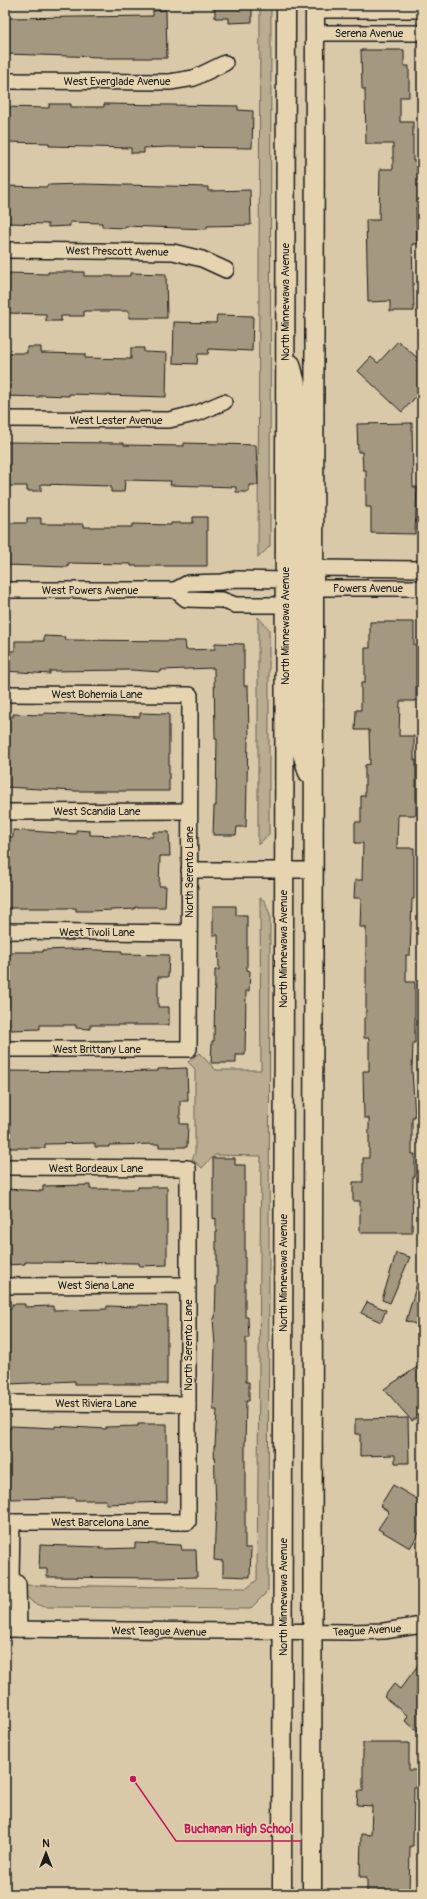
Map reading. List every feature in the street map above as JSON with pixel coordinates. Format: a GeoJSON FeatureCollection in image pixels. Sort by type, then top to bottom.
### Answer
{"type":"FeatureCollection","features":[{"type":"Feature","properties":{"kind":"main road","name":"North Minnewawa Avenue"},"geometry":{"type":"LineString","coordinates":[[282,1894],[283,870],[285,606],[284,340],[286,5]]}},
{"type":"Feature","properties":{"kind":"main road"},"geometry":{"type":"LineString","coordinates":[[312,1894],[315,7]]}},
{"type":"Feature","properties":{"kind":"main road"},"geometry":{"type":"LineString","coordinates":[[284,340],[301,403],[301,568],[305,578],[314,588]]}},
{"type":"Feature","properties":{"kind":"main road"},"geometry":{"type":"LineString","coordinates":[[285,580],[292,583],[297,589],[300,598],[301,750],[314,798]]}},
{"type":"Feature","properties":{"kind":"street"},"geometry":{"type":"LineString","coordinates":[[315,7],[422,10]]}},
{"type":"Feature","properties":{"kind":"street","name":"Serena Avenue"},"geometry":{"type":"LineString","coordinates":[[316,33],[422,34]]}},
{"type":"Feature","properties":{"kind":"street","name":"West Everglade Avenue"},"geometry":{"type":"LineString","coordinates":[[5,81],[170,82],[194,78],[225,63]]}},
{"type":"Feature","properties":{"kind":"street","name":"West Prescott Avenue"},"geometry":{"type":"LineString","coordinates":[[5,250],[174,252],[202,259],[226,270]]}},
{"type":"Feature","properties":{"kind":"street","name":"West Lester Avenue"},"geometry":{"type":"LineString","coordinates":[[5,419],[169,420],[198,413],[224,402]]}},
{"type":"Feature","properties":{"kind":"street","name":"Powers Avenue"},"geometry":{"type":"LineString","coordinates":[[314,568],[422,569]]}},
{"type":"Feature","properties":{"kind":"street","name":"West Powers Avenue"},"geometry":{"type":"LineString","coordinates":[[5,590],[175,590],[188,583],[222,582],[235,579],[285,580]]}},
{"type":"Feature","properties":{"kind":"street"},"geometry":{"type":"LineString","coordinates":[[222,582],[222,600]]}},
{"type":"Feature","properties":{"kind":"street","name":"Powers Avenue"},"geometry":{"type":"LineString","coordinates":[[314,588],[422,588]]}},
{"type":"Feature","properties":{"kind":"street","name":"West Powers Avenue"},"geometry":{"type":"LineString","coordinates":[[175,590],[186,599],[222,600],[234,605],[285,606]]}},
{"type":"Feature","properties":{"kind":"street","name":"West Bohemia Lane"},"geometry":{"type":"LineString","coordinates":[[5,694],[190,695]]}},
{"type":"Feature","properties":{"kind":"street","name":"North Serento Lane"},"geometry":{"type":"LineString","coordinates":[[188,1049],[190,695]]}},
{"type":"Feature","properties":{"kind":"street","name":"West Scandia Lane"},"geometry":{"type":"LineString","coordinates":[[5,812],[189,811]]}},
{"type":"Feature","properties":{"kind":"street"},"geometry":{"type":"LineString","coordinates":[[189,870],[314,870]]}},
{"type":"Feature","properties":{"kind":"street","name":"West Tivoli Lane"},"geometry":{"type":"LineString","coordinates":[[5,931],[189,932]]}},
{"type":"Feature","properties":{"kind":"street","name":"West Brittany Lane"},"geometry":{"type":"LineString","coordinates":[[5,1049],[188,1049]]}},
{"type":"Feature","properties":{"kind":"street","name":"West Bordeaux Lane"},"geometry":{"type":"LineString","coordinates":[[5,1167],[188,1168]]}},
{"type":"Feature","properties":{"kind":"street","name":"North Serento Lane"},"geometry":{"type":"LineString","coordinates":[[188,1168],[188,1522]]}},
{"type":"Feature","properties":{"kind":"street","name":"West Siena Lane"},"geometry":{"type":"LineString","coordinates":[[5,1286],[188,1285]]}},
{"type":"Feature","properties":{"kind":"street","name":"West Riviera Lane"},"geometry":{"type":"LineString","coordinates":[[5,1403],[188,1404]]}},
{"type":"Feature","properties":{"kind":"street","name":"West Barcelona Lane"},"geometry":{"type":"LineString","coordinates":[[10,1630],[6,1584],[8,1578],[8,1522],[188,1522]]}},
{"type":"Feature","properties":{"kind":"street","name":"Teague Avenue"},"geometry":{"type":"LineString","coordinates":[[312,1632],[384,1630],[422,1625]]}},
{"type":"Feature","properties":{"kind":"street","name":"West Teague Avenue"},"geometry":{"type":"LineString","coordinates":[[10,1630],[312,1632]]}},
{"type":"Feature","properties":{"kind":"shaded area"},"geometry":{"type":"Polygon","coordinates":[[[260,5],[271,5],[270,546],[258,558],[260,5]]]}},
{"type":"Feature","properties":{"kind":"shaded area"},"geometry":{"type":"Polygon","coordinates":[[[258,617],[269,629],[269,834],[258,845],[258,617]]]}},
{"type":"Feature","properties":{"kind":"shaded area"},"geometry":{"type":"Polygon","coordinates":[[[260,898],[265,901],[270,915],[268,1591],[250,1609],[44,1607],[33,1603],[24,1594],[24,1585],[247,1588],[257,1580],[261,1156],[215,1155],[202,1168],[192,1159],[195,1153],[195,1069],[188,1062],[199,1053],[216,1070],[261,1070],[260,898]]]}},
{"type":"Feature","properties":{"kind":"building"},"geometry":{"type":"Polygon","coordinates":[[[215,5],[252,5],[252,22],[229,23],[229,18],[215,18],[215,5]]]}},
{"type":"Feature","properties":{"kind":"building"},"geometry":{"type":"Polygon","coordinates":[[[166,10],[167,58],[101,58],[5,54],[5,18],[153,16],[153,11],[166,10]]]}},
{"type":"Feature","properties":{"kind":"building"},"geometry":{"type":"Polygon","coordinates":[[[361,50],[404,50],[404,66],[409,66],[409,97],[400,97],[400,122],[413,122],[413,161],[422,161],[420,207],[416,207],[417,244],[412,244],[414,311],[390,311],[390,301],[368,302],[366,220],[379,220],[380,169],[393,169],[393,144],[366,144],[365,89],[362,89],[361,50]]]}},
{"type":"Feature","properties":{"kind":"building"},"geometry":{"type":"Polygon","coordinates":[[[49,104],[71,104],[71,107],[104,107],[104,104],[238,106],[238,110],[253,111],[252,148],[168,147],[144,148],[144,153],[131,153],[131,148],[49,146],[49,143],[5,142],[5,107],[49,108],[49,104]]]}},
{"type":"Feature","properties":{"kind":"building"},"geometry":{"type":"Polygon","coordinates":[[[83,184],[208,187],[208,191],[250,190],[251,225],[207,226],[207,229],[125,226],[125,228],[102,227],[102,223],[70,222],[70,226],[48,227],[48,224],[5,223],[5,186],[47,187],[47,185],[83,184]]]}},
{"type":"Feature","properties":{"kind":"building"},"geometry":{"type":"Polygon","coordinates":[[[48,272],[84,272],[84,276],[130,276],[130,273],[166,274],[167,318],[129,318],[129,311],[84,311],[84,316],[61,316],[61,321],[46,321],[46,314],[5,313],[6,273],[48,274],[48,272]]]}},
{"type":"Feature","properties":{"kind":"building"},"geometry":{"type":"Polygon","coordinates":[[[217,315],[253,316],[252,351],[209,349],[208,354],[198,354],[197,364],[173,363],[174,322],[216,323],[217,315]]]}},
{"type":"Feature","properties":{"kind":"building"},"geometry":{"type":"Polygon","coordinates":[[[398,341],[422,362],[422,390],[402,412],[358,371],[371,357],[378,363],[398,341]]]}},
{"type":"Feature","properties":{"kind":"building"},"geometry":{"type":"Polygon","coordinates":[[[27,347],[41,347],[41,353],[85,354],[85,358],[131,359],[131,348],[144,348],[144,352],[167,353],[166,397],[69,394],[69,396],[40,395],[40,397],[5,396],[5,353],[27,353],[27,347]]]}},
{"type":"Feature","properties":{"kind":"building"},"geometry":{"type":"Polygon","coordinates":[[[412,423],[413,487],[417,487],[415,534],[371,533],[371,507],[366,507],[366,470],[363,470],[362,452],[358,452],[357,424],[412,423]]]}},
{"type":"Feature","properties":{"kind":"building"},"geometry":{"type":"Polygon","coordinates":[[[5,442],[124,443],[124,445],[184,446],[184,443],[256,445],[258,485],[249,485],[249,492],[236,492],[236,487],[170,485],[171,481],[125,480],[124,492],[111,492],[111,486],[41,484],[41,491],[27,491],[27,486],[5,486],[5,442]]]}},
{"type":"Feature","properties":{"kind":"building"},"geometry":{"type":"Polygon","coordinates":[[[193,517],[207,517],[207,566],[131,566],[131,564],[68,563],[68,567],[5,565],[5,523],[27,523],[27,518],[41,518],[41,524],[84,524],[84,527],[132,527],[132,524],[171,525],[171,523],[193,523],[193,517]]]}},
{"type":"Feature","properties":{"kind":"building"},"geometry":{"type":"Polygon","coordinates":[[[370,622],[414,622],[414,645],[416,645],[416,701],[400,701],[399,736],[414,736],[414,760],[416,760],[416,815],[398,815],[397,848],[414,848],[414,899],[412,899],[410,955],[406,955],[406,982],[415,982],[415,1043],[413,1043],[412,1070],[415,1117],[412,1117],[412,1154],[415,1154],[415,1177],[413,1177],[412,1233],[360,1233],[360,1201],[353,1201],[353,1182],[363,1182],[363,1158],[369,1158],[369,1118],[364,1118],[363,1071],[369,1071],[369,1038],[364,1038],[364,1018],[366,1018],[366,927],[360,927],[361,898],[354,898],[355,880],[362,880],[363,843],[355,843],[355,822],[361,822],[361,796],[365,796],[365,765],[370,764],[369,730],[355,730],[356,710],[361,710],[361,683],[365,683],[365,648],[370,648],[370,622]]]}},
{"type":"Feature","properties":{"kind":"building"},"geometry":{"type":"Polygon","coordinates":[[[44,636],[65,637],[65,640],[185,641],[186,650],[215,649],[215,643],[244,644],[244,686],[248,686],[249,738],[246,827],[237,827],[236,835],[213,835],[214,806],[216,806],[217,739],[215,739],[214,668],[161,670],[161,672],[132,670],[50,671],[50,674],[5,671],[5,651],[15,651],[15,641],[44,641],[44,636]]]}},
{"type":"Feature","properties":{"kind":"building"},"geometry":{"type":"Polygon","coordinates":[[[44,713],[140,717],[140,713],[169,714],[169,791],[75,791],[5,787],[5,717],[13,717],[13,714],[44,715],[44,713]]]}},
{"type":"Feature","properties":{"kind":"building"},"geometry":{"type":"Polygon","coordinates":[[[13,830],[76,834],[76,830],[90,831],[90,835],[153,837],[153,832],[169,832],[170,856],[160,856],[159,886],[166,886],[165,907],[135,907],[135,909],[90,911],[76,911],[76,908],[5,908],[5,837],[13,837],[13,830]]]}},
{"type":"Feature","properties":{"kind":"building"},"geometry":{"type":"Polygon","coordinates":[[[213,906],[236,906],[236,915],[247,915],[247,970],[250,971],[249,991],[246,991],[245,1055],[236,1055],[236,1063],[211,1063],[212,1041],[214,1041],[215,970],[219,970],[218,935],[213,935],[213,906]]]}},
{"type":"Feature","properties":{"kind":"building"},"geometry":{"type":"Polygon","coordinates":[[[71,949],[122,951],[122,954],[169,955],[168,977],[158,977],[158,1007],[169,1007],[169,1025],[90,1025],[90,1029],[76,1028],[76,1025],[40,1025],[40,1029],[11,1030],[11,1028],[5,1027],[5,954],[12,954],[12,952],[43,952],[43,950],[71,949]]]}},
{"type":"Feature","properties":{"kind":"building"},"geometry":{"type":"Polygon","coordinates":[[[187,1068],[188,1101],[180,1101],[180,1124],[188,1124],[187,1147],[159,1147],[159,1144],[109,1145],[109,1147],[95,1147],[95,1143],[45,1144],[45,1148],[5,1148],[5,1121],[8,1121],[8,1090],[5,1090],[5,1071],[158,1071],[158,1069],[187,1068]]]}},
{"type":"Feature","properties":{"kind":"building"},"geometry":{"type":"Polygon","coordinates":[[[213,1158],[235,1158],[235,1165],[245,1165],[245,1317],[248,1317],[249,1338],[246,1338],[246,1382],[249,1382],[249,1401],[246,1401],[245,1548],[251,1548],[250,1577],[223,1576],[223,1561],[214,1560],[216,1509],[214,1446],[217,1410],[213,1410],[215,1346],[213,1318],[215,1318],[217,1285],[217,1250],[216,1218],[213,1219],[213,1158]]]}},
{"type":"Feature","properties":{"kind":"building"},"geometry":{"type":"Polygon","coordinates":[[[90,1185],[90,1189],[138,1189],[138,1187],[167,1187],[167,1265],[139,1266],[139,1263],[25,1262],[25,1264],[5,1265],[5,1189],[43,1191],[43,1186],[90,1185]]]}},
{"type":"Feature","properties":{"kind":"building"},"geometry":{"type":"Polygon","coordinates":[[[396,1253],[410,1257],[390,1303],[382,1300],[396,1253]]]}},
{"type":"Feature","properties":{"kind":"building"},"geometry":{"type":"Polygon","coordinates":[[[419,1277],[422,1277],[422,1326],[406,1321],[419,1277]]]}},
{"type":"Feature","properties":{"kind":"building"},"geometry":{"type":"Polygon","coordinates":[[[367,1302],[386,1310],[381,1322],[361,1313],[367,1302]]]}},
{"type":"Feature","properties":{"kind":"building"},"geometry":{"type":"Polygon","coordinates":[[[12,1304],[25,1304],[25,1307],[53,1306],[53,1310],[107,1309],[107,1306],[167,1306],[167,1384],[75,1384],[75,1381],[9,1384],[9,1381],[5,1381],[5,1309],[12,1308],[12,1304]]]}},
{"type":"Feature","properties":{"kind":"building"},"geometry":{"type":"Polygon","coordinates":[[[422,1364],[422,1413],[412,1421],[384,1389],[422,1364]]]}},
{"type":"Feature","properties":{"kind":"building"},"geometry":{"type":"Polygon","coordinates":[[[408,1418],[409,1463],[395,1463],[395,1455],[360,1456],[360,1434],[355,1434],[355,1419],[408,1418]]]}},
{"type":"Feature","properties":{"kind":"building"},"geometry":{"type":"Polygon","coordinates":[[[138,1424],[167,1424],[167,1502],[106,1504],[106,1500],[75,1500],[75,1498],[5,1499],[5,1429],[10,1429],[11,1426],[55,1428],[55,1426],[106,1429],[106,1427],[138,1426],[138,1424]]]}},
{"type":"Feature","properties":{"kind":"building"},"geometry":{"type":"Polygon","coordinates":[[[393,1485],[422,1502],[422,1528],[410,1548],[378,1529],[389,1512],[380,1506],[393,1485]]]}},
{"type":"Feature","properties":{"kind":"building"},"geometry":{"type":"Polygon","coordinates":[[[135,1543],[181,1545],[182,1550],[196,1550],[197,1577],[47,1577],[47,1569],[39,1569],[40,1545],[100,1547],[100,1549],[135,1548],[135,1543]]]}},
{"type":"Feature","properties":{"kind":"building"},"geometry":{"type":"Polygon","coordinates":[[[422,1660],[422,1734],[405,1721],[408,1716],[384,1697],[394,1684],[400,1689],[422,1660]]]}},
{"type":"Feature","properties":{"kind":"building"},"geometry":{"type":"Polygon","coordinates":[[[363,1743],[409,1743],[409,1770],[418,1770],[418,1787],[414,1787],[413,1846],[410,1846],[409,1894],[367,1894],[367,1877],[360,1877],[361,1834],[371,1835],[372,1806],[357,1805],[358,1791],[363,1791],[363,1743]]]}},
{"type":"Feature","properties":{"kind":"place","name":"Buchanan High School"},"geometry":{"type":"Point","coordinates":[133,1779]}}]}
